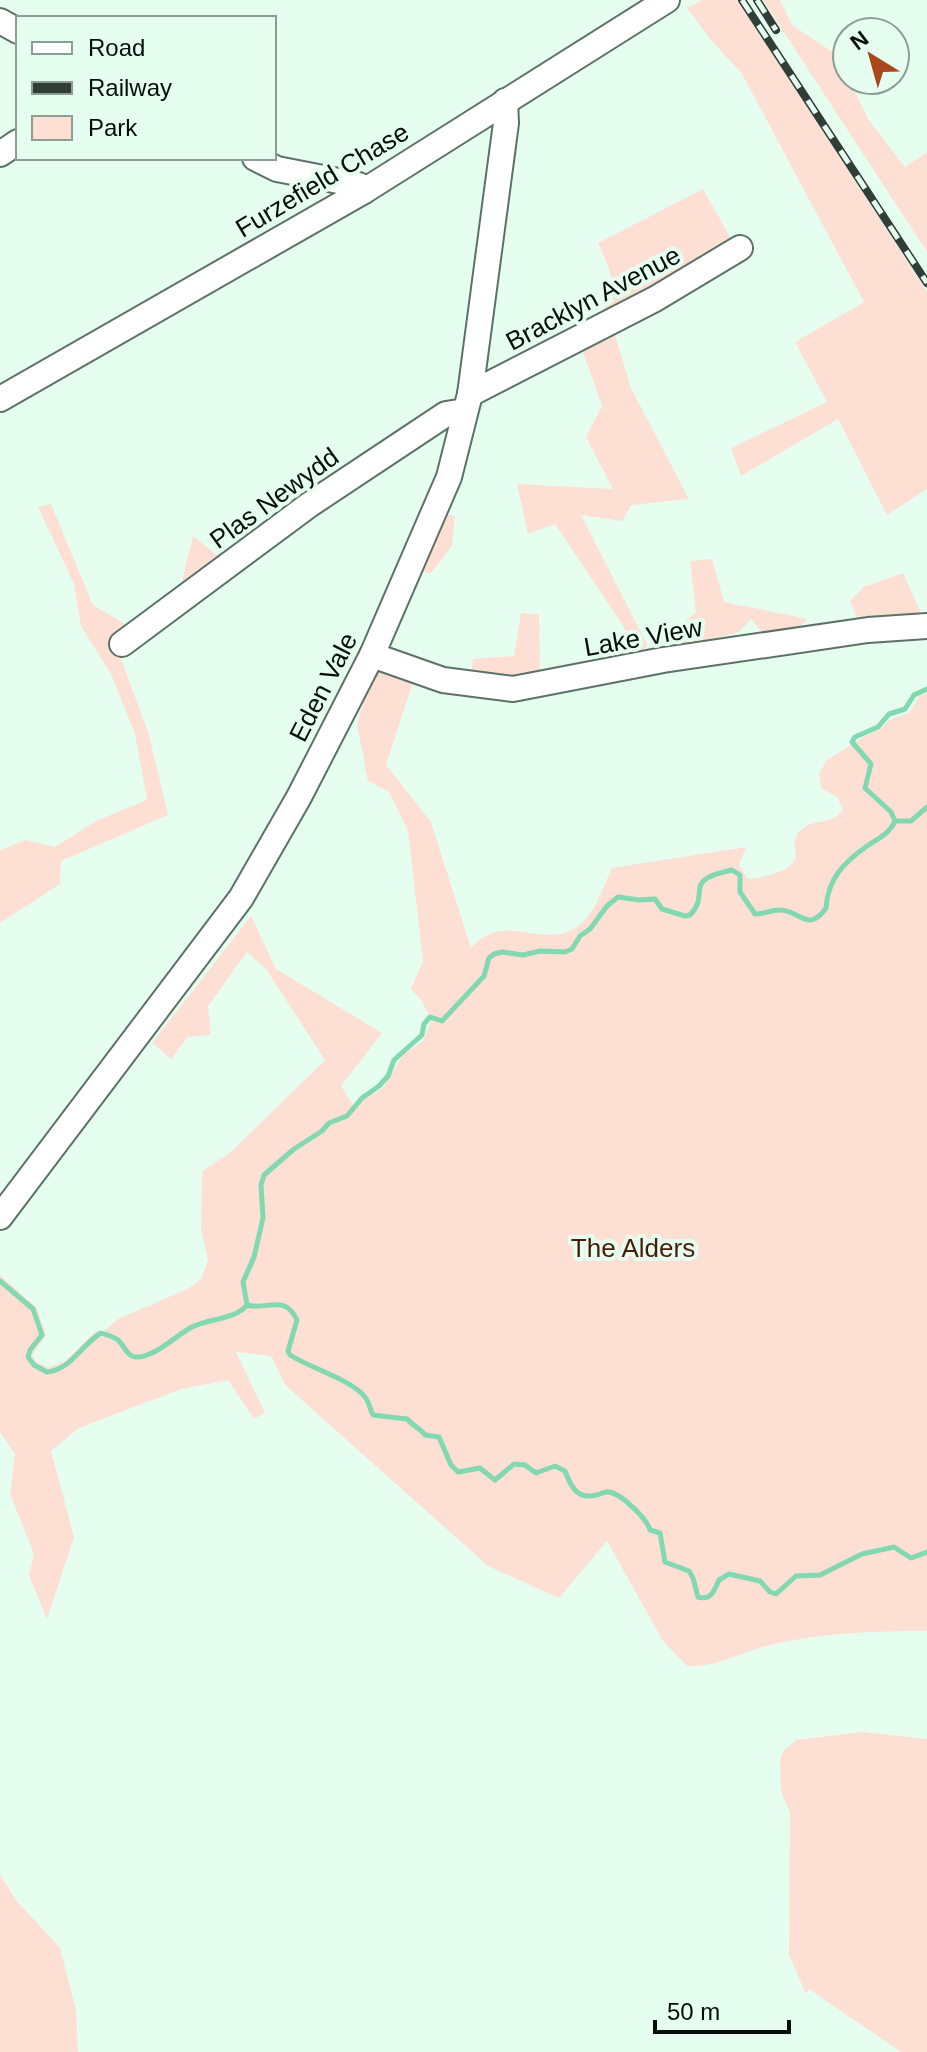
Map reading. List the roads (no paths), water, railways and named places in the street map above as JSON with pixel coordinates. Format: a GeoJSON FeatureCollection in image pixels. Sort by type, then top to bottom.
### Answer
{"type":"FeatureCollection","features":[{"type":"Feature","properties":{"kind":"street","name":"Furzefield Chase"},"geometry":{"type":"LineString","coordinates":[[0,399],[364,191],[667,0]]}},
{"type":"Feature","properties":{"kind":"street","name":"Eden Vale"},"geometry":{"type":"LineString","coordinates":[[0,1217],[241,898],[299,797],[372,655],[449,477],[468,402],[506,123],[505,101]]}},
{"type":"Feature","properties":{"kind":"street"},"geometry":{"type":"LineString","coordinates":[[259,160],[277,169],[359,185],[364,191]]}},
{"type":"Feature","properties":{"kind":"street","name":"Bracklyn Avenue"},"geometry":{"type":"LineString","coordinates":[[468,402],[655,299],[740,248]]}},
{"type":"Feature","properties":{"kind":"street","name":"Plas Newydd"},"geometry":{"type":"LineString","coordinates":[[122,644],[309,505],[468,402]]}},
{"type":"Feature","properties":{"kind":"street","name":"Lake View"},"geometry":{"type":"LineString","coordinates":[[372,655],[443,680],[513,689],[663,660],[868,630],[927,626]]}},
{"type":"Feature","properties":{"kind":"waterway"},"geometry":{"type":"LineString","coordinates":[[895,821],[891,812],[865,788],[871,764],[852,742],[855,737],[878,727],[889,714],[905,709],[914,695],[927,689]]}},
{"type":"Feature","properties":{"kind":"waterway"},"geometry":{"type":"LineString","coordinates":[[895,821],[911,821],[927,807]]}},
{"type":"Feature","properties":{"kind":"waterway"},"geometry":{"type":"LineString","coordinates":[[247,1305],[243,1282],[254,1257],[263,1218],[261,1185],[264,1175],[329,1123],[347,1116],[362,1098],[379,1086],[388,1076],[394,1060],[422,1035],[424,1024],[430,1017],[442,1021],[484,976],[489,958],[494,954],[523,955],[572,949],[580,936],[618,897],[655,899],[662,909],[690,915],[699,900],[702,883],[716,874],[732,870],[740,875],[740,892],[755,914],[780,910],[804,919],[814,919],[826,908],[830,888],[844,865],[887,832],[895,821]]}},
{"type":"Feature","properties":{"kind":"waterway"},"geometry":{"type":"LineString","coordinates":[[0,1281],[33,1309],[42,1335],[28,1357],[34,1365],[47,1372],[70,1362],[101,1333],[118,1340],[132,1356],[142,1357],[190,1328],[236,1314],[247,1305]]}},
{"type":"Feature","properties":{"kind":"waterway"},"geometry":{"type":"LineString","coordinates":[[247,1305],[287,1307],[297,1320],[288,1351],[290,1355],[358,1391],[366,1399],[373,1415],[407,1419],[425,1435],[439,1437],[451,1465],[458,1472],[480,1468],[495,1480],[514,1464],[525,1465],[536,1473],[555,1466],[565,1471],[572,1487],[584,1496],[608,1492],[620,1497],[639,1514],[650,1530],[660,1533],[665,1562],[689,1571],[698,1597],[709,1596],[719,1580],[729,1574],[760,1581],[776,1594],[796,1576],[820,1575],[862,1554],[894,1547],[911,1558],[927,1552]]}},
{"type":"Feature","properties":{"kind":"railway"},"geometry":{"type":"LineString","coordinates":[[742,0],[927,283]]}},
{"type":"Feature","properties":{"kind":"railway"},"geometry":{"type":"LineString","coordinates":[[757,0],[776,30]]}},
{"type":"Feature","properties":{"kind":"park label","name":"The Alders"},"geometry":{"type":"Point","coordinates":[633,1248]}}]}
